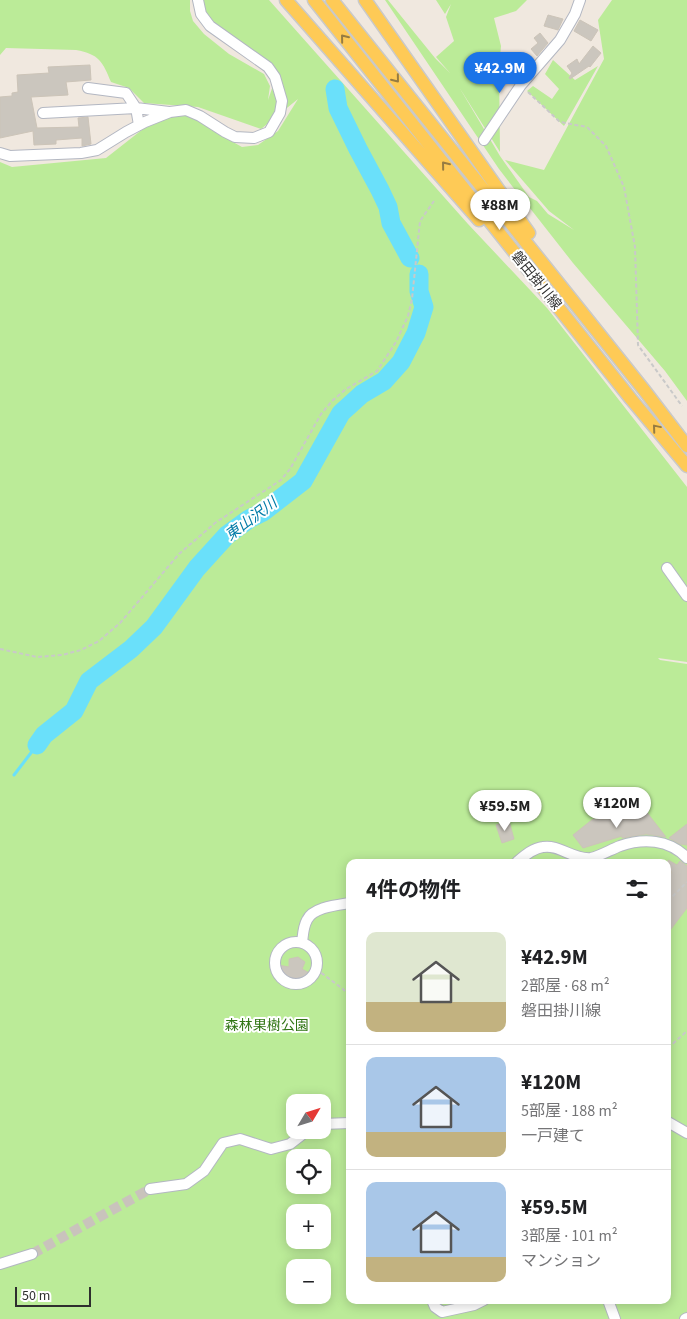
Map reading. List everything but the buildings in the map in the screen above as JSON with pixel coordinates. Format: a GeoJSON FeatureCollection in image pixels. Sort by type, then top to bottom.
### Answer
{"type":"FeatureCollection","features":[{"type":"Feature","properties":{"kind":"main road"},"geometry":{"type":"LineString","coordinates":[[286,0],[502,246],[552,299]]}},
{"type":"Feature","properties":{"kind":"main road","name":"磐田掛川線"},"geometry":{"type":"LineString","coordinates":[[314,0],[631,399],[687,466]]}},
{"type":"Feature","properties":{"kind":"main road","name":"磐田掛川線"},"geometry":{"type":"LineString","coordinates":[[332,0],[687,446]]}},
{"type":"Feature","properties":{"kind":"main road"},"geometry":{"type":"LineString","coordinates":[[365,0],[514,212],[611,338],[644,390]]}},
{"type":"Feature","properties":{"kind":"street"},"geometry":{"type":"LineString","coordinates":[[43,113],[136,108],[170,112],[186,110],[200,116],[235,137],[254,138],[269,132],[280,113],[282,101],[275,77],[268,67],[210,26],[201,14],[198,0]]}},
{"type":"Feature","properties":{"kind":"street"},"geometry":{"type":"LineString","coordinates":[[484,140],[521,85],[560,40],[575,14],[579,2],[567,0]]}},
{"type":"Feature","properties":{"kind":"street"},"geometry":{"type":"LineString","coordinates":[[88,88],[126,93],[136,108],[139,125]]}},
{"type":"Feature","properties":{"kind":"street"},"geometry":{"type":"LineString","coordinates":[[0,154],[10,156],[81,154],[97,150],[139,125],[170,112]]}},
{"type":"Feature","properties":{"kind":"street"},"geometry":{"type":"LineString","coordinates":[[667,568],[687,596]]}},
{"type":"Feature","properties":{"kind":"street"},"geometry":{"type":"LineString","coordinates":[[521,859],[529,852],[542,847],[552,847],[575,857],[591,858],[622,845],[643,840],[665,843],[678,850],[687,858]]}},
{"type":"Feature","properties":{"kind":"street"},"geometry":{"type":"LineString","coordinates":[[302,943],[308,917],[324,907],[346,904]]}},
{"type":"Feature","properties":{"kind":"street"},"geometry":{"type":"LineString","coordinates":[[294,942],[302,943],[314,953],[317,961],[316,969],[312,977],[306,982],[290,984],[277,973],[275,957],[279,950],[286,945],[294,942]]}},
{"type":"Feature","properties":{"kind":"street"},"geometry":{"type":"LineString","coordinates":[[331,1124],[346,1124]]}},
{"type":"Feature","properties":{"kind":"street"},"geometry":{"type":"LineString","coordinates":[[671,1124],[687,1133]]}},
{"type":"Feature","properties":{"kind":"street"},"geometry":{"type":"LineString","coordinates":[[150,1189],[186,1184],[204,1171],[223,1143],[240,1140],[271,1149],[290,1144],[296,1139]]}},
{"type":"Feature","properties":{"kind":"street"},"geometry":{"type":"LineString","coordinates":[[0,1264],[32,1254]]}},
{"type":"Feature","properties":{"kind":"street"},"geometry":{"type":"LineString","coordinates":[[433,1304],[434,1307],[442,1312],[476,1304]]}},
{"type":"Feature","properties":{"kind":"street"},"geometry":{"type":"LineString","coordinates":[[609,1304],[615,1319]]}},
{"type":"Feature","properties":{"kind":"path"},"geometry":{"type":"LineString","coordinates":[[521,85],[560,122],[587,127],[606,146],[624,187],[635,247],[638,345],[682,406]]}},
{"type":"Feature","properties":{"kind":"path"},"geometry":{"type":"LineString","coordinates":[[0,649],[37,657],[62,655],[81,650],[99,641],[120,622],[179,554],[215,523],[281,480],[290,469],[321,414],[346,389],[377,371],[396,342],[408,316],[412,299],[420,221],[434,201]]}},
{"type":"Feature","properties":{"kind":"path"},"geometry":{"type":"LineString","coordinates":[[671,898],[687,882]]}},
{"type":"Feature","properties":{"kind":"path"},"geometry":{"type":"LineString","coordinates":[[316,969],[346,992]]}},
{"type":"Feature","properties":{"kind":"path"},"geometry":{"type":"LineString","coordinates":[[671,1045],[687,1031]]}},
{"type":"Feature","properties":{"kind":"green space","name":"森林果樹公園"},"geometry":{"type":"Polygon","coordinates":[[[0,0],[190,0],[190,11],[193,21],[204,34],[229,54],[264,74],[270,86],[268,100],[277,74],[234,40],[203,12],[204,0],[269,0],[468,224],[547,308],[687,487],[687,662],[658,658],[660,660],[687,664],[687,1132],[671,1120],[671,859],[346,859],[346,1304],[671,1304],[671,1121],[687,1133],[687,1319],[0,1319],[0,162],[12,167],[106,158],[143,129],[180,113],[200,118],[224,137],[242,147],[258,145],[278,131],[298,99],[261,129],[198,107],[144,103],[129,88],[111,82],[99,60],[90,54],[76,50],[6,48],[0,55],[0,0]]]}},
{"type":"Feature","properties":{"kind":"green space"},"geometry":{"type":"Polygon","coordinates":[[[385,0],[388,0],[435,58],[450,73],[436,57],[454,41],[446,17],[451,4],[445,14],[436,0],[527,0],[516,11],[494,18],[501,46],[499,67],[500,152],[459,87],[500,156],[529,197],[537,201],[548,214],[574,230],[549,211],[505,160],[544,170],[604,59],[598,20],[612,0],[687,0],[687,401],[665,371],[573,263],[522,198],[527,197],[519,195],[499,169],[385,0]]]}},
{"type":"Feature","properties":{"kind":"green space"},"geometry":{"type":"Polygon","coordinates":[[[553,60],[575,80],[598,66],[564,126],[527,91],[533,86],[552,99],[559,89],[545,74],[553,60]]]}},
{"type":"Feature","properties":{"kind":"waterway","name":"東山沢川"},"geometry":{"type":"LineString","coordinates":[[335,89],[338,108],[380,190],[388,207],[391,223],[410,258]]}},
{"type":"Feature","properties":{"kind":"waterway","name":"東山沢川"},"geometry":{"type":"LineString","coordinates":[[37,745],[44,735],[74,711],[89,681],[131,649],[154,627],[197,568],[227,535],[249,519],[263,512],[303,481],[341,413],[362,394],[384,381],[401,362],[416,333],[424,307],[419,291],[419,274]]}},
{"type":"Feature","properties":{"kind":"waterway"},"geometry":{"type":"LineString","coordinates":[[14,775],[37,745]]}},
{"type":"Feature","properties":{"kind":"tunnel"},"geometry":{"type":"LineString","coordinates":[[32,1254],[150,1189]]}}]}
